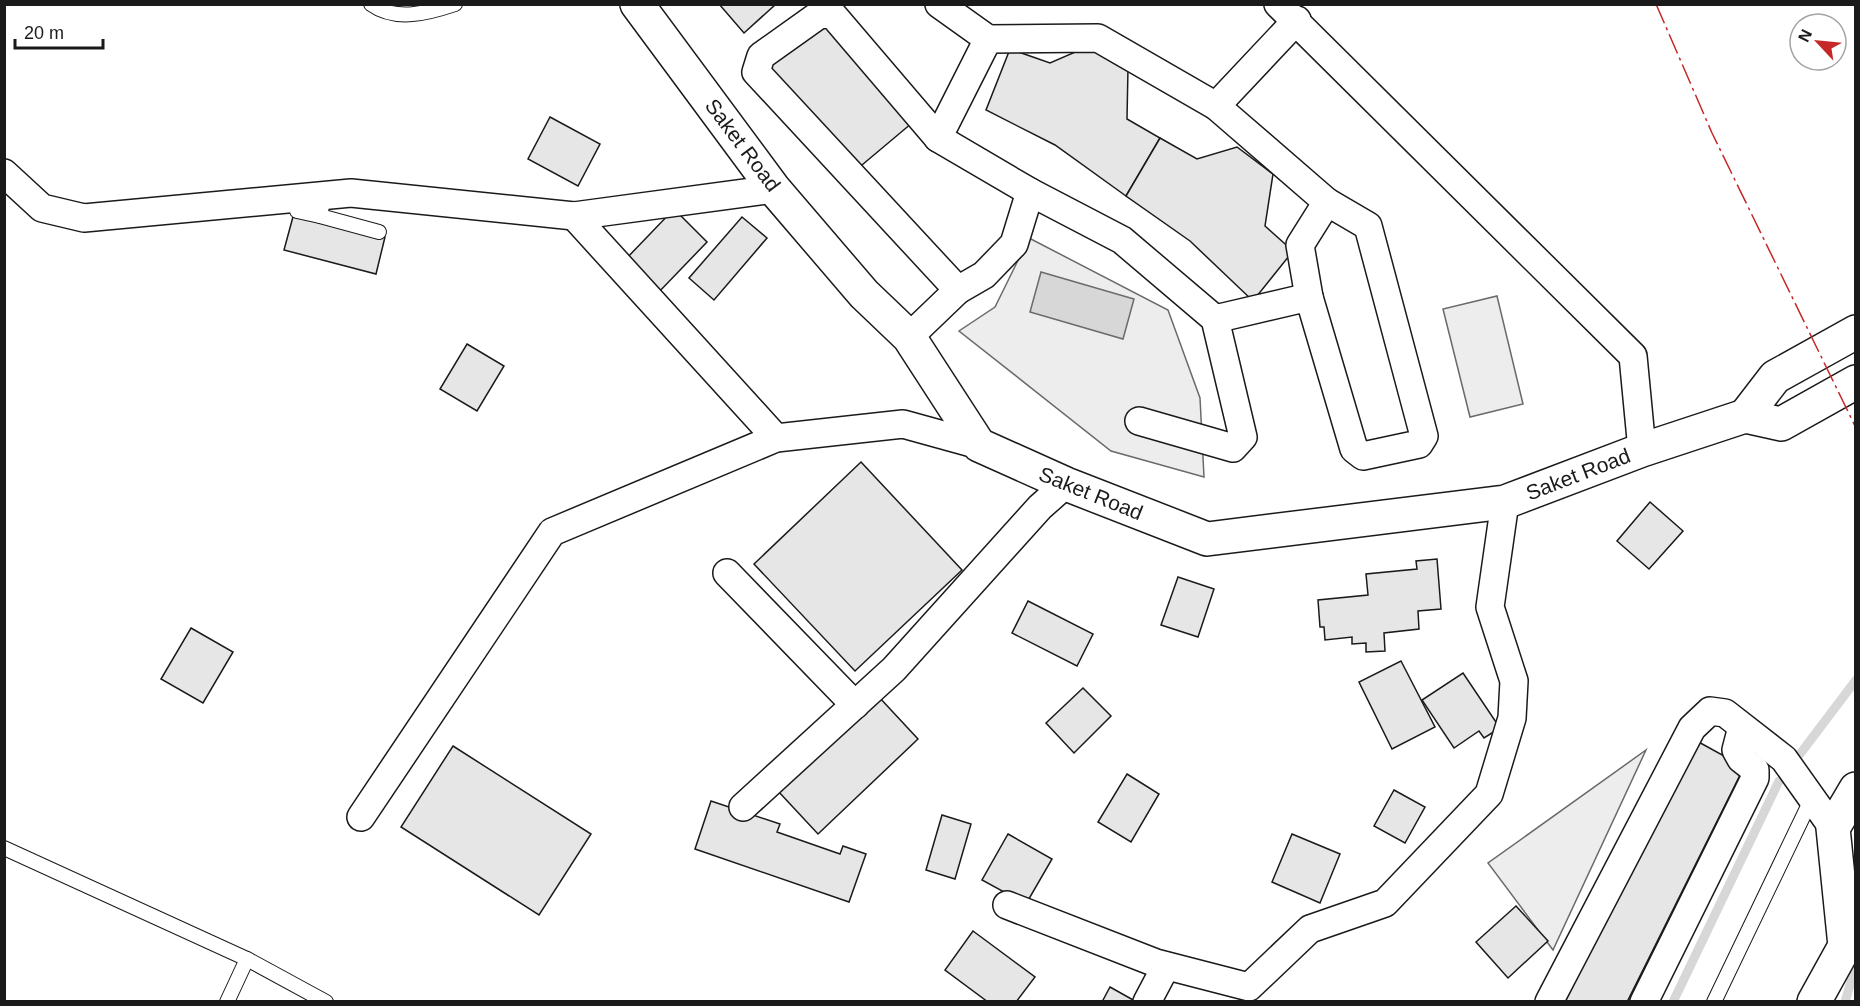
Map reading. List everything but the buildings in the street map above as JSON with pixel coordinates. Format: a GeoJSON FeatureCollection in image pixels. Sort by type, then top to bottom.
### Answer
{"type":"FeatureCollection","features":[{"type":"Feature","properties":{"kind":"main road","name":"Saket Road"},"geometry":{"type":"LineString","coordinates":[[637,4],[774,189],[864,294],[909,337],[979,445],[1066,484],[1207,539],[1505,502],[1642,450],[1745,416]]}},
{"type":"Feature","properties":{"kind":"main road"},"geometry":{"type":"LineString","coordinates":[[1856,332],[1775,377],[1745,416],[1781,424],[1856,382]]}},
{"type":"Feature","properties":{"kind":"main road"},"geometry":{"type":"LineString","coordinates":[[1814,1002],[1850,946],[1847,891],[1833,828],[1856,789]]}},
{"type":"Feature","properties":{"kind":"street"},"geometry":{"type":"LineString","coordinates":[[939,4],[988,39],[1098,38],[1216,106],[1327,202],[1368,226],[1424,436],[1419,444],[1363,456],[1354,449],[1308,297],[1300,246],[1327,202]]}},
{"type":"Feature","properties":{"kind":"street"},"geometry":{"type":"LineString","coordinates":[[1216,106],[1287,12],[1633,356],[1642,450]]}},
{"type":"Feature","properties":{"kind":"street"},"geometry":{"type":"LineString","coordinates":[[958,290],[756,72],[761,56],[820,14],[833,15],[938,138],[1030,192],[1122,240],[1215,319],[1243,437],[1233,448],[1139,421]]}},
{"type":"Feature","properties":{"kind":"street"},"geometry":{"type":"LineString","coordinates":[[938,138],[988,39]]}},
{"type":"Feature","properties":{"kind":"street"},"geometry":{"type":"LineString","coordinates":[[4,173],[42,208],[84,218],[328,206],[351,193],[574,216],[774,189]]}},
{"type":"Feature","properties":{"kind":"street"},"geometry":{"type":"LineString","coordinates":[[909,337],[958,290],[984,275],[1014,244],[1030,192]]}},
{"type":"Feature","properties":{"kind":"street"},"geometry":{"type":"LineString","coordinates":[[574,216],[776,438]]}},
{"type":"Feature","properties":{"kind":"street"},"geometry":{"type":"LineString","coordinates":[[1215,319],[1308,297]]}},
{"type":"Feature","properties":{"kind":"street"},"geometry":{"type":"LineString","coordinates":[[361,817],[552,532],[776,438],[903,424],[979,445]]}},
{"type":"Feature","properties":{"kind":"street"},"geometry":{"type":"LineString","coordinates":[[743,807],[894,669],[1040,507],[1066,484]]}},
{"type":"Feature","properties":{"kind":"street"},"geometry":{"type":"LineString","coordinates":[[1007,905],[1246,994],[1310,929],[1384,903],[1489,794],[1512,718],[1514,681],[1490,607],[1505,502]]}},
{"type":"Feature","properties":{"kind":"street"},"geometry":{"type":"LineString","coordinates":[[727,573],[855,705]]}},
{"type":"Feature","properties":{"kind":"street"},"geometry":{"type":"LineString","coordinates":[[1549,1002],[1692,728],[1710,711],[1725,714],[1784,759],[1833,828]]}},
{"type":"Feature","properties":{"kind":"street"},"geometry":{"type":"LineString","coordinates":[[1644,1002],[1755,778],[1755,770],[1741,759],[1736,750],[1742,727]]}},
{"type":"Feature","properties":{"kind":"street"},"geometry":{"type":"LineString","coordinates":[[1147,1002],[1166,966]]}},
{"type":"Feature","properties":{"kind":"lane"},"geometry":{"type":"LineString","coordinates":[[371,4],[382,12],[424,15],[455,4]]}},
{"type":"Feature","properties":{"kind":"lane"},"geometry":{"type":"LineString","coordinates":[[297,211],[328,206],[379,232]]}},
{"type":"Feature","properties":{"kind":"lane"},"geometry":{"type":"LineString","coordinates":[[1714,1002],[1811,800]]}},
{"type":"Feature","properties":{"kind":"lane"},"geometry":{"type":"LineString","coordinates":[[4,848],[247,959],[326,1002]]}},
{"type":"Feature","properties":{"kind":"lane"},"geometry":{"type":"LineString","coordinates":[[227,1002],[247,959]]}},
{"type":"Feature","properties":{"kind":"shaded area"},"geometry":{"type":"Polygon","coordinates":[[[1029,238],[1168,310],[1200,398],[1204,477],[1111,451],[959,331],[995,307],[1029,238]]]}},
{"type":"Feature","properties":{"kind":"shaded area"},"geometry":{"type":"Polygon","coordinates":[[[1041,272],[1134,299],[1123,339],[1030,312],[1041,272]]]}},
{"type":"Feature","properties":{"kind":"shaded area"},"geometry":{"type":"Polygon","coordinates":[[[1497,296],[1523,404],[1470,417],[1443,309],[1497,296]]]}},
{"type":"Feature","properties":{"kind":"shaded area"},"geometry":{"type":"Polygon","coordinates":[[[1646,750],[1553,950],[1488,863],[1646,750]]]}},
{"type":"Feature","properties":{"kind":"waterway"},"geometry":{"type":"LineString","coordinates":[[1800,754],[1856,680]]}},
{"type":"Feature","properties":{"kind":"waterway"},"geometry":{"type":"LineString","coordinates":[[1673,1002],[1779,781]]}},
{"type":"Feature","properties":{"kind":"waterway"},"geometry":{"type":"LineString","coordinates":[[1845,1002],[1854,971]]}},
{"type":"Feature","properties":{"kind":"power"},"geometry":{"type":"LineString","coordinates":[[1656,4],[1712,133],[1856,428]]}}]}
